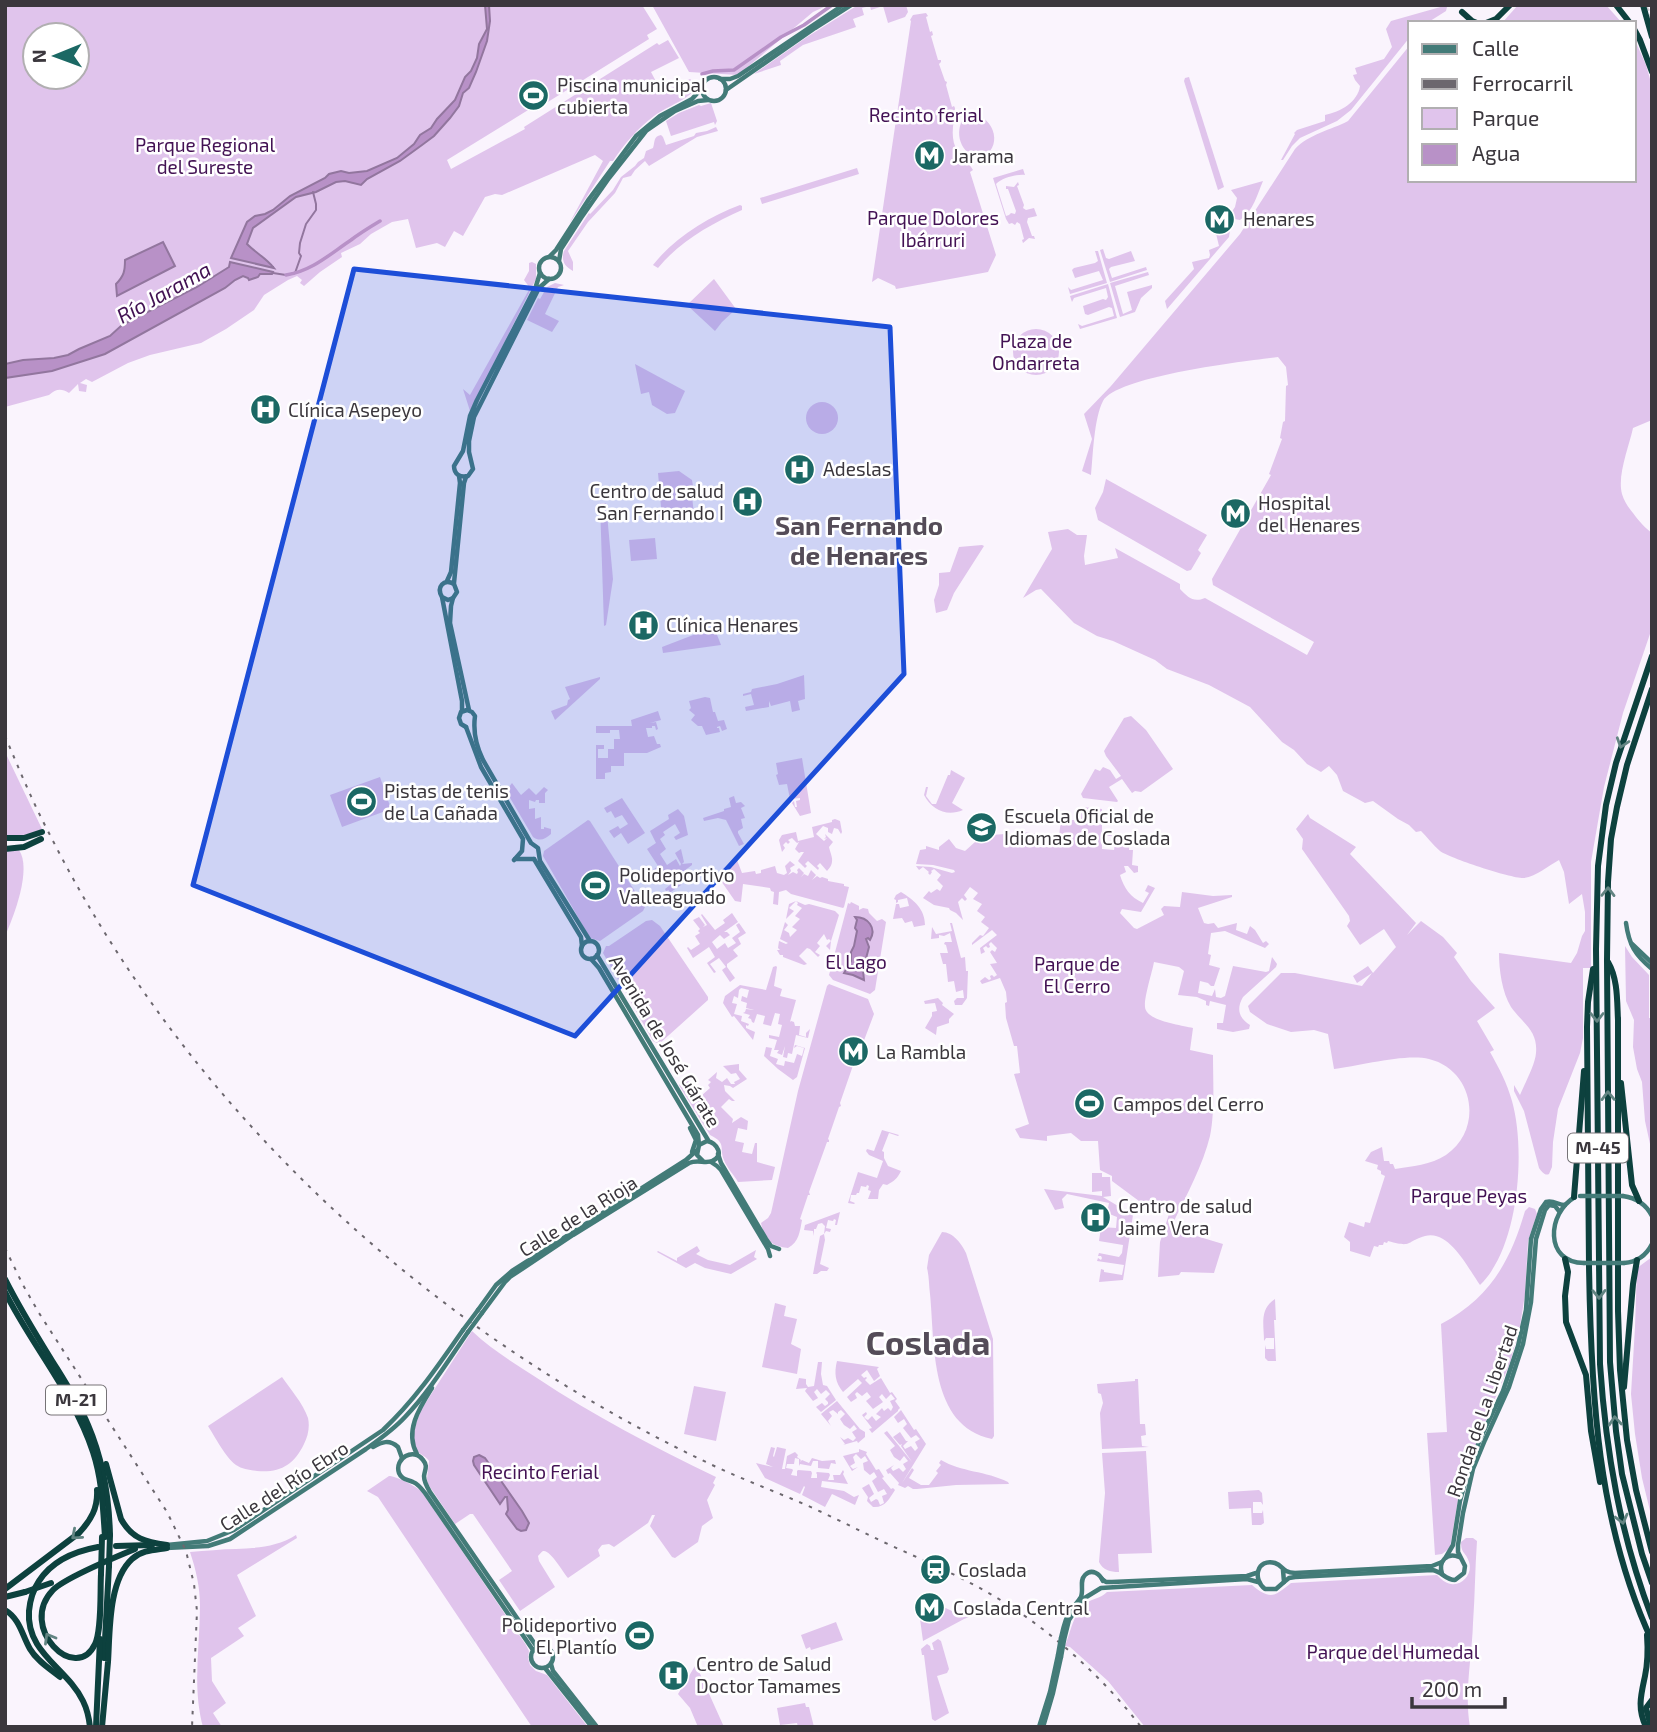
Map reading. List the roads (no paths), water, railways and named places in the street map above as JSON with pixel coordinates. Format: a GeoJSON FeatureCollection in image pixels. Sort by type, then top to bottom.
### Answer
{"type":"FeatureCollection","features":[{"type":"Feature","properties":{"kind":"highway"},"geometry":{"type":"LineString","coordinates":[[1491,21],[1510,5]]}},
{"type":"Feature","properties":{"kind":"highway"},"geometry":{"type":"LineString","coordinates":[[1616,5],[1628,21]]}},
{"type":"Feature","properties":{"kind":"highway"},"geometry":{"type":"LineString","coordinates":[[1643,5],[1652,37]]}},
{"type":"Feature","properties":{"kind":"highway"},"geometry":{"type":"LineString","coordinates":[[1462,12],[1472,21]]}},
{"type":"Feature","properties":{"kind":"highway"},"geometry":{"type":"LineString","coordinates":[[1636,33],[1652,72]]}},
{"type":"Feature","properties":{"kind":"highway","name":"M-45"},"geometry":{"type":"LineString","coordinates":[[1652,654],[1616,763],[1606,805],[1598,866],[1596,949],[1600,1364],[1604,1420],[1621,1518],[1652,1618]]}},
{"type":"Feature","properties":{"kind":"highway","name":"M-45"},"geometry":{"type":"LineString","coordinates":[[1652,689],[1627,765],[1613,828],[1608,882],[1607,960],[1610,1362],[1622,1474],[1652,1583]]}},
{"type":"Feature","properties":{"kind":"highway"},"geometry":{"type":"LineString","coordinates":[[5,838],[41,836],[24,847],[5,849]]}},
{"type":"Feature","properties":{"kind":"highway"},"geometry":{"type":"LineString","coordinates":[[1577,1197],[1588,1002],[1596,949]]}},
{"type":"Feature","properties":{"kind":"highway"},"geometry":{"type":"LineString","coordinates":[[1607,960],[1615,982],[1621,1080],[1632,1185],[1639,1201]]}},
{"type":"Feature","properties":{"kind":"highway"},"geometry":{"type":"LineString","coordinates":[[1618,1018],[1619,1341],[1623,1414],[1636,1490],[1652,1552]]}},
{"type":"Feature","properties":{"kind":"highway"},"geometry":{"type":"LineString","coordinates":[[1587,1027],[1592,1374],[1600,1459],[1611,1514]]}},
{"type":"Feature","properties":{"kind":"highway"},"geometry":{"type":"LineString","coordinates":[[1565,1259],[1568,1272],[1566,1322],[1586,1375],[1595,1461],[1630,1583],[1652,1641]]}},
{"type":"Feature","properties":{"kind":"highway"},"geometry":{"type":"LineString","coordinates":[[1627,1440],[1624,1389],[1637,1260]]}},
{"type":"Feature","properties":{"kind":"highway","name":"M-21"},"geometry":{"type":"LineString","coordinates":[[5,1279],[80,1408],[102,1466],[109,1508],[102,1574],[99,1727]]}},
{"type":"Feature","properties":{"kind":"highway","name":"M-21"},"geometry":{"type":"LineString","coordinates":[[5,1292],[66,1393],[83,1427],[97,1468],[109,1566],[99,1727]]}},
{"type":"Feature","properties":{"kind":"highway"},"geometry":{"type":"LineString","coordinates":[[80,1408],[101,1450],[125,1526],[142,1540],[167,1546]]}},
{"type":"Feature","properties":{"kind":"highway"},"geometry":{"type":"LineString","coordinates":[[5,1589],[79,1533],[92,1517],[97,1483],[83,1427]]}},
{"type":"Feature","properties":{"kind":"highway"},"geometry":{"type":"LineString","coordinates":[[116,1546],[154,1545]]}},
{"type":"Feature","properties":{"kind":"highway"},"geometry":{"type":"LineString","coordinates":[[99,1727],[113,1605],[119,1579],[135,1557],[167,1546]]}},
{"type":"Feature","properties":{"kind":"highway"},"geometry":{"type":"LineString","coordinates":[[90,1727],[79,1694],[46,1658],[37,1645],[29,1623],[30,1601],[37,1584],[49,1569],[65,1558],[98,1547]]}},
{"type":"Feature","properties":{"kind":"highway"},"geometry":{"type":"LineString","coordinates":[[102,1574],[96,1643],[83,1656],[62,1655],[51,1645],[44,1633],[42,1619],[44,1606],[55,1589],[135,1549]]}},
{"type":"Feature","properties":{"kind":"highway"},"geometry":{"type":"LineString","coordinates":[[5,1597],[98,1566]]}},
{"type":"Feature","properties":{"kind":"highway"},"geometry":{"type":"LineString","coordinates":[[5,1610],[19,1624],[35,1656],[79,1694]]}},
{"type":"Feature","properties":{"kind":"highway"},"geometry":{"type":"LineString","coordinates":[[1647,1630],[1648,1651],[1639,1706],[1648,1727]]}},
{"type":"Feature","properties":{"kind":"highway"},"geometry":{"type":"LineString","coordinates":[[1648,1727],[1646,1708],[1652,1700]]}},
{"type":"Feature","properties":{"kind":"main road"},"geometry":{"type":"LineString","coordinates":[[447,582],[451,572],[460,482],[454,466],[464,446],[474,408],[536,286],[541,261],[556,250],[589,199],[636,136],[660,116],[692,99],[710,78],[730,79],[738,76],[843,5]]}},
{"type":"Feature","properties":{"kind":"main road"},"geometry":{"type":"LineString","coordinates":[[531,843],[514,859],[534,859],[538,848],[531,843],[479,751],[473,723],[475,716],[469,710],[450,623],[451,606],[457,592],[454,584],[464,483],[473,469],[469,441],[474,417],[539,288],[560,273],[561,249],[630,149],[646,131],[675,111],[698,101],[721,99],[726,90],[851,5]]}},
{"type":"Feature","properties":{"kind":"main road"},"geometry":{"type":"LineString","coordinates":[[720,79],[726,90]]}},
{"type":"Feature","properties":{"kind":"main road"},"geometry":{"type":"LineString","coordinates":[[702,88],[708,100]]}},
{"type":"Feature","properties":{"kind":"main road"},"geometry":{"type":"LineString","coordinates":[[550,256],[559,261]]}},
{"type":"Feature","properties":{"kind":"main road"},"geometry":{"type":"LineString","coordinates":[[540,273],[549,279]]}},
{"type":"Feature","properties":{"kind":"main road"},"geometry":{"type":"LineString","coordinates":[[459,458],[471,461]]}},
{"type":"Feature","properties":{"kind":"main road"},"geometry":{"type":"LineString","coordinates":[[458,475],[467,476]]}},
{"type":"Feature","properties":{"kind":"main road"},"geometry":{"type":"LineString","coordinates":[[454,584],[447,582],[439,588],[462,701],[459,720],[466,727],[481,767],[521,834],[526,859]]}},
{"type":"Feature","properties":{"kind":"main road"},"geometry":{"type":"LineString","coordinates":[[442,597],[448,600],[453,598]]}},
{"type":"Feature","properties":{"kind":"main road"},"geometry":{"type":"LineString","coordinates":[[462,712],[469,710]]}},
{"type":"Feature","properties":{"kind":"main road"},"geometry":{"type":"LineString","coordinates":[[466,727],[473,723]]}},
{"type":"Feature","properties":{"kind":"main road","name":"Avenida de José Gárate"},"geometry":{"type":"LineString","coordinates":[[538,854],[590,941]]}},
{"type":"Feature","properties":{"kind":"main road","name":"Avenida de José Gárate"},"geometry":{"type":"LineString","coordinates":[[534,859],[581,937],[582,946]]}},
{"type":"Feature","properties":{"kind":"main road"},"geometry":{"type":"LineString","coordinates":[[1626,923],[1629,941],[1641,959],[1652,969]]}},
{"type":"Feature","properties":{"kind":"main road"},"geometry":{"type":"LineString","coordinates":[[590,941],[598,947],[597,955],[591,959],[582,954],[582,946],[590,941]]}},
{"type":"Feature","properties":{"kind":"main road"},"geometry":{"type":"LineString","coordinates":[[1629,941],[1652,963]]}},
{"type":"Feature","properties":{"kind":"main road","name":"Avenida de José Gárate"},"geometry":{"type":"LineString","coordinates":[[597,955],[709,1141]]}},
{"type":"Feature","properties":{"kind":"main road","name":"Avenida de José Gárate"},"geometry":{"type":"LineString","coordinates":[[591,959],[599,968],[698,1135],[698,1147]]}},
{"type":"Feature","properties":{"kind":"main road"},"geometry":{"type":"LineString","coordinates":[[676,1099],[696,1140],[686,1160]]}},
{"type":"Feature","properties":{"kind":"main road"},"geometry":{"type":"LineString","coordinates":[[710,1162],[718,1154],[716,1145],[709,1141],[702,1142],[698,1147],[698,1157],[721,1170],[770,1255]]}},
{"type":"Feature","properties":{"kind":"main road","name":"Calle de la Rioja"},"geometry":{"type":"LineString","coordinates":[[480,1312],[496,1285],[512,1271],[692,1156],[698,1147]]}},
{"type":"Feature","properties":{"kind":"main road","name":"Avenida de José Gárate"},"geometry":{"type":"LineString","coordinates":[[718,1154],[766,1239],[779,1249]]}},
{"type":"Feature","properties":{"kind":"main road","name":"Calle de la Rioja"},"geometry":{"type":"LineString","coordinates":[[480,1312],[505,1282],[573,1234],[688,1163],[703,1161]]}},
{"type":"Feature","properties":{"kind":"main road"},"geometry":{"type":"LineString","coordinates":[[1652,1216],[1639,1201],[1623,1196],[1577,1197],[1559,1211],[1554,1237],[1558,1251],[1565,1259],[1576,1263],[1624,1263],[1637,1260],[1652,1244]]}},
{"type":"Feature","properties":{"kind":"main road","name":"Ronda de La Libertad"},"geometry":{"type":"LineString","coordinates":[[1446,1557],[1452,1548],[1469,1468],[1480,1437],[1503,1391],[1518,1346],[1525,1310],[1533,1231],[1546,1202],[1553,1201],[1564,1205]]}},
{"type":"Feature","properties":{"kind":"main road","name":"Ronda de La Libertad"},"geometry":{"type":"LineString","coordinates":[[1460,1557],[1459,1533],[1467,1491],[1485,1440],[1509,1387],[1526,1332],[1539,1228],[1547,1206],[1552,1204],[1559,1211]]}},
{"type":"Feature","properties":{"kind":"main road","name":"Calle del Río Ebro"},"geometry":{"type":"LineString","coordinates":[[135,1549],[206,1541],[234,1530],[383,1430],[404,1410],[480,1312]]}},
{"type":"Feature","properties":{"kind":"main road","name":"Calle del Río Ebro"},"geometry":{"type":"LineString","coordinates":[[135,1549],[154,1545],[208,1546],[230,1539],[396,1426],[445,1367],[466,1331]]}},
{"type":"Feature","properties":{"kind":"main road"},"geometry":{"type":"LineString","coordinates":[[413,1482],[424,1475],[426,1470],[424,1461],[414,1449],[412,1437],[416,1417],[445,1367]]}},
{"type":"Feature","properties":{"kind":"main road"},"geometry":{"type":"LineString","coordinates":[[342,1465],[384,1442],[391,1442],[398,1447],[402,1459]]}},
{"type":"Feature","properties":{"kind":"main road"},"geometry":{"type":"LineString","coordinates":[[417,1455],[409,1454],[402,1459],[399,1472],[404,1479],[413,1482],[425,1493],[535,1648]]}},
{"type":"Feature","properties":{"kind":"main road"},"geometry":{"type":"LineString","coordinates":[[424,1475],[430,1492],[535,1648]]}},
{"type":"Feature","properties":{"kind":"main road"},"geometry":{"type":"LineString","coordinates":[[1257,1573],[1262,1588],[1269,1590],[1279,1588],[1289,1578],[1295,1577],[1432,1570],[1451,1580],[1462,1576],[1465,1566],[1460,1557],[1446,1557],[1442,1562],[1443,1574]]}},
{"type":"Feature","properties":{"kind":"main road"},"geometry":{"type":"LineString","coordinates":[[1041,1727],[1066,1619],[1082,1594],[1083,1578],[1088,1573],[1096,1573],[1106,1582],[1112,1582],[1247,1576],[1257,1573],[1263,1565],[1270,1562],[1279,1565],[1287,1573],[1295,1573],[1432,1566],[1442,1562]]}},
{"type":"Feature","properties":{"kind":"main road"},"geometry":{"type":"LineString","coordinates":[[1283,1570],[1284,1582]]}},
{"type":"Feature","properties":{"kind":"main road"},"geometry":{"type":"LineString","coordinates":[[1101,1588],[1102,1579]]}},
{"type":"Feature","properties":{"kind":"main road"},"geometry":{"type":"LineString","coordinates":[[1063,1639],[1069,1620],[1083,1599],[1101,1588],[1247,1579],[1258,1582]]}},
{"type":"Feature","properties":{"kind":"main road"},"geometry":{"type":"LineString","coordinates":[[1083,1588],[1091,1593]]}},
{"type":"Feature","properties":{"kind":"main road"},"geometry":{"type":"LineString","coordinates":[[551,1664],[545,1668],[537,1668],[531,1662],[530,1656],[535,1648],[543,1646],[550,1649],[553,1671],[594,1727]]}},
{"type":"Feature","properties":{"kind":"main road"},"geometry":{"type":"LineString","coordinates":[[545,1668],[594,1727]]}},
{"type":"Feature","properties":{"kind":"water"},"geometry":{"type":"Polygon","coordinates":[[[485,5],[489,5],[490,21],[487,41],[476,72],[469,88],[463,93],[459,106],[434,136],[361,185],[336,182],[316,192],[296,197],[253,228],[247,244],[274,268],[231,258],[247,222],[255,216],[273,210],[290,196],[329,174],[367,171],[397,158],[431,128],[455,100],[477,58],[479,44],[487,29],[485,5]]]}},
{"type":"Feature","properties":{"kind":"water"},"geometry":{"type":"Polygon","coordinates":[[[163,242],[175,266],[117,296],[116,284],[124,273],[125,260],[163,242]]]}},
{"type":"Feature","properties":{"kind":"water"},"geometry":{"type":"Polygon","coordinates":[[[230,262],[273,272],[260,274],[249,280],[243,276],[105,354],[52,371],[5,378],[5,364],[68,355],[110,336],[122,325],[197,287],[229,267],[230,262]]]}},
{"type":"Feature","properties":{"kind":"water"},"geometry":{"type":"Polygon","coordinates":[[[855,917],[867,921],[872,927],[870,940],[866,939],[869,947],[863,970],[864,980],[844,973],[851,961],[857,931],[855,917]]]}},
{"type":"Feature","properties":{"kind":"water"},"geometry":{"type":"Polygon","coordinates":[[[479,1455],[485,1458],[522,1511],[529,1523],[526,1530],[517,1529],[506,1514],[507,1497],[500,1504],[474,1465],[474,1457],[479,1455]]]}},
{"type":"Feature","properties":{"kind":"waterway"},"geometry":{"type":"LineString","coordinates":[[702,74],[734,70],[832,5]]}},
{"type":"Feature","properties":{"kind":"waterway"},"geometry":{"type":"LineString","coordinates":[[273,273],[295,273],[301,256],[300,243],[306,224],[316,210],[313,192]]}},
{"type":"Feature","properties":{"kind":"waterway"},"geometry":{"type":"LineString","coordinates":[[286,275],[312,266],[380,221]]}},
{"type":"Feature","properties":{"kind":"tunnel"},"geometry":{"type":"LineString","coordinates":[[1644,7],[1652,18]]}},
{"type":"Feature","properties":{"kind":"railway"},"geometry":{"type":"LineString","coordinates":[[5,736],[44,823],[107,936],[173,1032],[246,1121],[327,1203],[414,1279],[507,1348],[605,1409],[708,1463],[815,1509],[952,1574],[1010,1606],[1081,1661],[1113,1693],[1141,1727]]}},
{"type":"Feature","properties":{"kind":"railway"},"geometry":{"type":"LineString","coordinates":[[5,1248],[39,1313],[167,1512],[186,1551],[197,1611],[192,1727]]}},
{"type":"Feature","properties":{"kind":"place","name":"Piscina municipal cubierta"},"geometry":{"type":"Point","coordinates":[534,96]}},
{"type":"Feature","properties":{"kind":"place","name":"Jarama"},"geometry":{"type":"Point","coordinates":[929,156]}},
{"type":"Feature","properties":{"kind":"place","name":"Henares"},"geometry":{"type":"Point","coordinates":[1220,219]}},
{"type":"Feature","properties":{"kind":"place","name":"Clínica Asepeyo"},"geometry":{"type":"Point","coordinates":[265,410]}},
{"type":"Feature","properties":{"kind":"place","name":"Adeslas"},"geometry":{"type":"Point","coordinates":[800,469]}},
{"type":"Feature","properties":{"kind":"place","name":"Centro de salud San Fernando I"},"geometry":{"type":"Point","coordinates":[747,502]}},
{"type":"Feature","properties":{"kind":"place","name":"Hospital del Henares"},"geometry":{"type":"Point","coordinates":[1235,514]}},
{"type":"Feature","properties":{"kind":"place","name":"Clínica Henares"},"geometry":{"type":"Point","coordinates":[643,625]}},
{"type":"Feature","properties":{"kind":"place","name":"Pistas de tenis de La Cañada"},"geometry":{"type":"Point","coordinates":[361,802]}},
{"type":"Feature","properties":{"kind":"place","name":"Escuela Oficial de Idiomas de Coslada"},"geometry":{"type":"Point","coordinates":[981,827]}},
{"type":"Feature","properties":{"kind":"place","name":"Polideportivo Valleaguado"},"geometry":{"type":"Point","coordinates":[596,886]}},
{"type":"Feature","properties":{"kind":"place","name":"La Rambla"},"geometry":{"type":"Point","coordinates":[853,1052]}},
{"type":"Feature","properties":{"kind":"place","name":"Campos del Cerro"},"geometry":{"type":"Point","coordinates":[1090,1104]}},
{"type":"Feature","properties":{"kind":"place","name":"Centro de salud Jaime Vera"},"geometry":{"type":"Point","coordinates":[1095,1217]}},
{"type":"Feature","properties":{"kind":"place","name":"Coslada"},"geometry":{"type":"Point","coordinates":[935,1570]}},
{"type":"Feature","properties":{"kind":"place","name":"Coslada Central"},"geometry":{"type":"Point","coordinates":[930,1608]}},
{"type":"Feature","properties":{"kind":"place","name":"Polideportivo El Plantío"},"geometry":{"type":"Point","coordinates":[640,1636]}},
{"type":"Feature","properties":{"kind":"place","name":"Centro de Salud Doctor Tamames"},"geometry":{"type":"Point","coordinates":[673,1675]}},
{"type":"Feature","properties":{"kind":"district","name":"San Fernando de Henares"},"geometry":{"type":"Point","coordinates":[859,541]}},
{"type":"Feature","properties":{"kind":"district","name":"Coslada"},"geometry":{"type":"Point","coordinates":[928,1343]}},
{"type":"Feature","properties":{"kind":"park label","name":"Recinto ferial"},"geometry":{"type":"Point","coordinates":[926,115]}},
{"type":"Feature","properties":{"kind":"park label","name":"Parque Regional del Sureste"},"geometry":{"type":"Point","coordinates":[205,156]}},
{"type":"Feature","properties":{"kind":"park label","name":"Parque Dolores Ibárruri"},"geometry":{"type":"Point","coordinates":[933,229]}},
{"type":"Feature","properties":{"kind":"park label","name":"Plaza de Ondarreta"},"geometry":{"type":"Point","coordinates":[1036,352]}},
{"type":"Feature","properties":{"kind":"park label","name":"El Lago"},"geometry":{"type":"Point","coordinates":[856,962]}},
{"type":"Feature","properties":{"kind":"park label","name":"Parque de El Cerro"},"geometry":{"type":"Point","coordinates":[1077,975]}},
{"type":"Feature","properties":{"kind":"park label","name":"Parque Peyas"},"geometry":{"type":"Point","coordinates":[1469,1196]}},
{"type":"Feature","properties":{"kind":"park label","name":"Recinto Ferial"},"geometry":{"type":"Point","coordinates":[540,1472]}},
{"type":"Feature","properties":{"kind":"park label","name":"Parque del Humedal"},"geometry":{"type":"Point","coordinates":[1393,1652]}},
{"type":"Feature","properties":{"kind":"water label","name":"Río Jarama"},"geometry":{"type":"Point","coordinates":[164,293]}}]}
